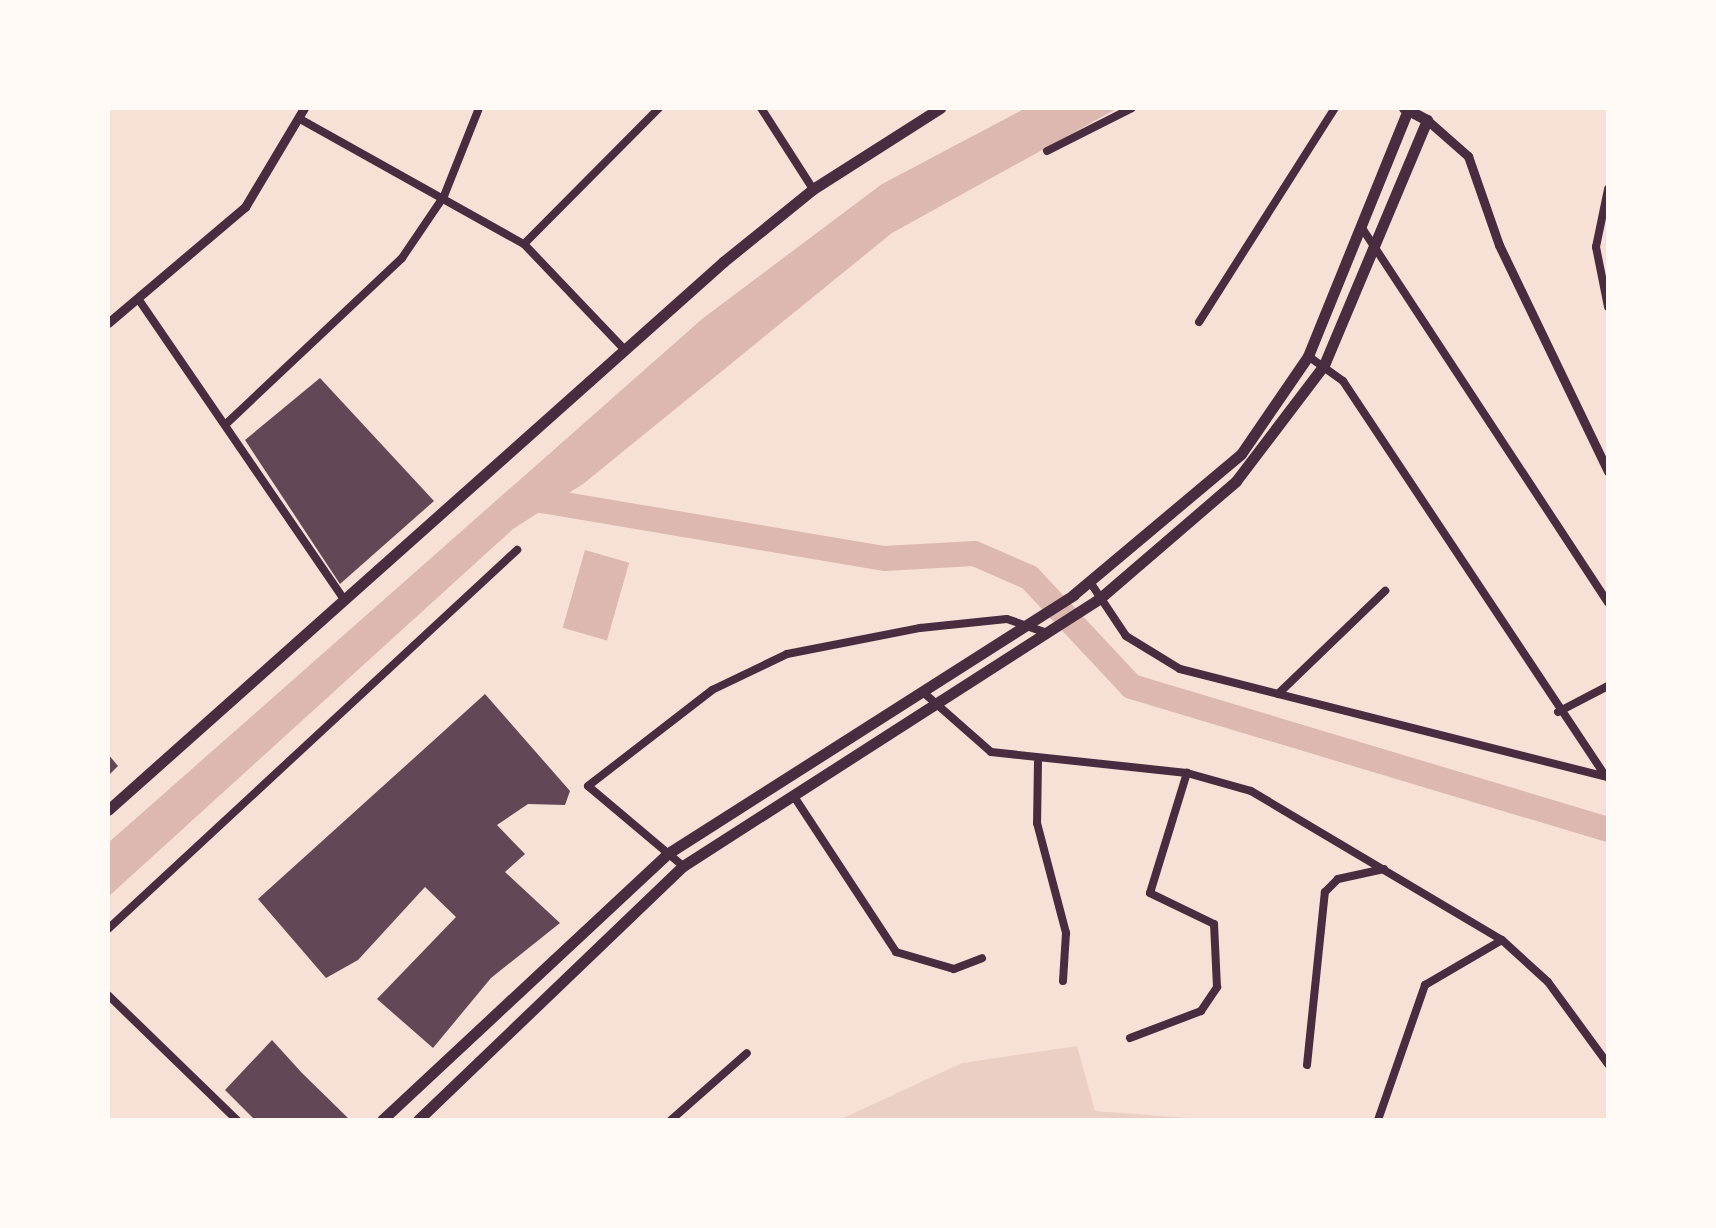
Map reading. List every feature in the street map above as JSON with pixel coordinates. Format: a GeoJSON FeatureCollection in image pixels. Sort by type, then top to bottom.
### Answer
{"type":"FeatureCollection","features":[{"type":"Feature","properties":{"kind":"main road"},"geometry":{"type":"LineString","coordinates":[[108,810],[812,189],[940,108]]}},
{"type":"Feature","properties":{"kind":"main road"},"geometry":{"type":"LineString","coordinates":[[382,1120],[667,854],[1073,595],[1241,454],[1308,356],[1406,109],[1427,120],[1324,365],[1236,481],[1099,599],[683,866],[418,1120]]}},
{"type":"Feature","properties":{"kind":"main road"},"geometry":{"type":"LineString","coordinates":[[416,1085],[434,1103]]}},
{"type":"Feature","properties":{"kind":"street"},"geometry":{"type":"LineString","coordinates":[[108,323],[245,207],[304,108]]}},
{"type":"Feature","properties":{"kind":"street"},"geometry":{"type":"LineString","coordinates":[[226,424],[364,302],[444,196],[479,108]]}},
{"type":"Feature","properties":{"kind":"street"},"geometry":{"type":"LineString","coordinates":[[524,244],[658,108]]}},
{"type":"Feature","properties":{"kind":"street"},"geometry":{"type":"LineString","coordinates":[[761,108],[812,189]]}},
{"type":"Feature","properties":{"kind":"street"},"geometry":{"type":"LineString","coordinates":[[1047,151],[1132,108]]}},
{"type":"Feature","properties":{"kind":"street"},"geometry":{"type":"LineString","coordinates":[[1200,322],[1335,108]]}},
{"type":"Feature","properties":{"kind":"street"},"geometry":{"type":"LineString","coordinates":[[300,119],[524,244],[625,350]]}},
{"type":"Feature","properties":{"kind":"street"},"geometry":{"type":"LineString","coordinates":[[1427,120],[1468,156],[1499,246],[1608,471]]}},
{"type":"Feature","properties":{"kind":"street"},"geometry":{"type":"LineString","coordinates":[[1608,190],[1596,247],[1608,307]]}},
{"type":"Feature","properties":{"kind":"street"},"geometry":{"type":"LineString","coordinates":[[1362,228],[1377,242],[1608,602]]}},
{"type":"Feature","properties":{"kind":"street"},"geometry":{"type":"LineString","coordinates":[[139,300],[344,599]]}},
{"type":"Feature","properties":{"kind":"street"},"geometry":{"type":"LineString","coordinates":[[1308,356],[1324,365],[1558,712],[1608,777]]}},
{"type":"Feature","properties":{"kind":"street"},"geometry":{"type":"LineString","coordinates":[[108,929],[518,550]]}},
{"type":"Feature","properties":{"kind":"street"},"geometry":{"type":"LineString","coordinates":[[1090,582],[1126,636],[1165,662],[1608,777]]}},
{"type":"Feature","properties":{"kind":"street"},"geometry":{"type":"LineString","coordinates":[[1278,694],[1385,591]]}},
{"type":"Feature","properties":{"kind":"street"},"geometry":{"type":"LineString","coordinates":[[683,866],[588,786],[712,690],[787,654],[982,619],[1030,623],[1047,633]]}},
{"type":"Feature","properties":{"kind":"street"},"geometry":{"type":"LineString","coordinates":[[1558,712],[1608,686]]}},
{"type":"Feature","properties":{"kind":"street"},"geometry":{"type":"LineString","coordinates":[[924,693],[967,740],[1038,762],[1186,773],[1251,791],[1502,940],[1548,982],[1608,1064]]}},
{"type":"Feature","properties":{"kind":"street"},"geometry":{"type":"LineString","coordinates":[[1038,762],[1036,823],[1066,934],[1063,981]]}},
{"type":"Feature","properties":{"kind":"street"},"geometry":{"type":"LineString","coordinates":[[1130,1038],[1201,1010],[1217,987],[1214,924],[1150,893],[1186,773]]}},
{"type":"Feature","properties":{"kind":"street"},"geometry":{"type":"LineString","coordinates":[[793,795],[896,952],[954,969],[982,958]]}},
{"type":"Feature","properties":{"kind":"street"},"geometry":{"type":"LineString","coordinates":[[1306,1065],[1325,892],[1338,879],[1384,869]]}},
{"type":"Feature","properties":{"kind":"street"},"geometry":{"type":"LineString","coordinates":[[1378,1120],[1425,985],[1502,940]]}},
{"type":"Feature","properties":{"kind":"street"},"geometry":{"type":"LineString","coordinates":[[108,995],[237,1120]]}},
{"type":"Feature","properties":{"kind":"street"},"geometry":{"type":"LineString","coordinates":[[671,1120],[748,1052]]}},
{"type":"Feature","properties":{"kind":"shaded area"},"geometry":{"type":"Polygon","coordinates":[[[1026,108],[1118,108],[892,233],[583,484],[513,529],[108,897],[108,843],[702,319],[882,184],[1026,108]]]}},
{"type":"Feature","properties":{"kind":"shaded area"},"geometry":{"type":"Polygon","coordinates":[[[585,550],[629,563],[607,641],[563,628],[585,550]]]}},
{"type":"Feature","properties":{"kind":"shaded area"},"geometry":{"type":"Polygon","coordinates":[[[1077,1046],[1095,1111],[1214,1120],[839,1120],[962,1063],[1077,1046]]]}},
{"type":"Feature","properties":{"kind":"building"},"geometry":{"type":"Polygon","coordinates":[[[320,378],[434,501],[340,584],[245,440],[320,378]]]}},
{"type":"Feature","properties":{"kind":"building"},"geometry":{"type":"Polygon","coordinates":[[[485,694],[570,791],[565,805],[528,804],[497,825],[525,854],[505,872],[560,923],[491,978],[433,1048],[377,999],[456,917],[425,887],[358,960],[326,978],[258,899],[485,694]]]}},
{"type":"Feature","properties":{"kind":"building"},"geometry":{"type":"Polygon","coordinates":[[[108,754],[118,766],[108,776],[108,754]]]}},
{"type":"Feature","properties":{"kind":"building"},"geometry":{"type":"Polygon","coordinates":[[[272,1040],[350,1120],[255,1120],[225,1090],[272,1040]]]}},
{"type":"Feature","properties":{"kind":"waterway"},"geometry":{"type":"LineString","coordinates":[[523,497],[884,558],[974,553],[1029,577],[1131,686],[1608,829]]}}]}
